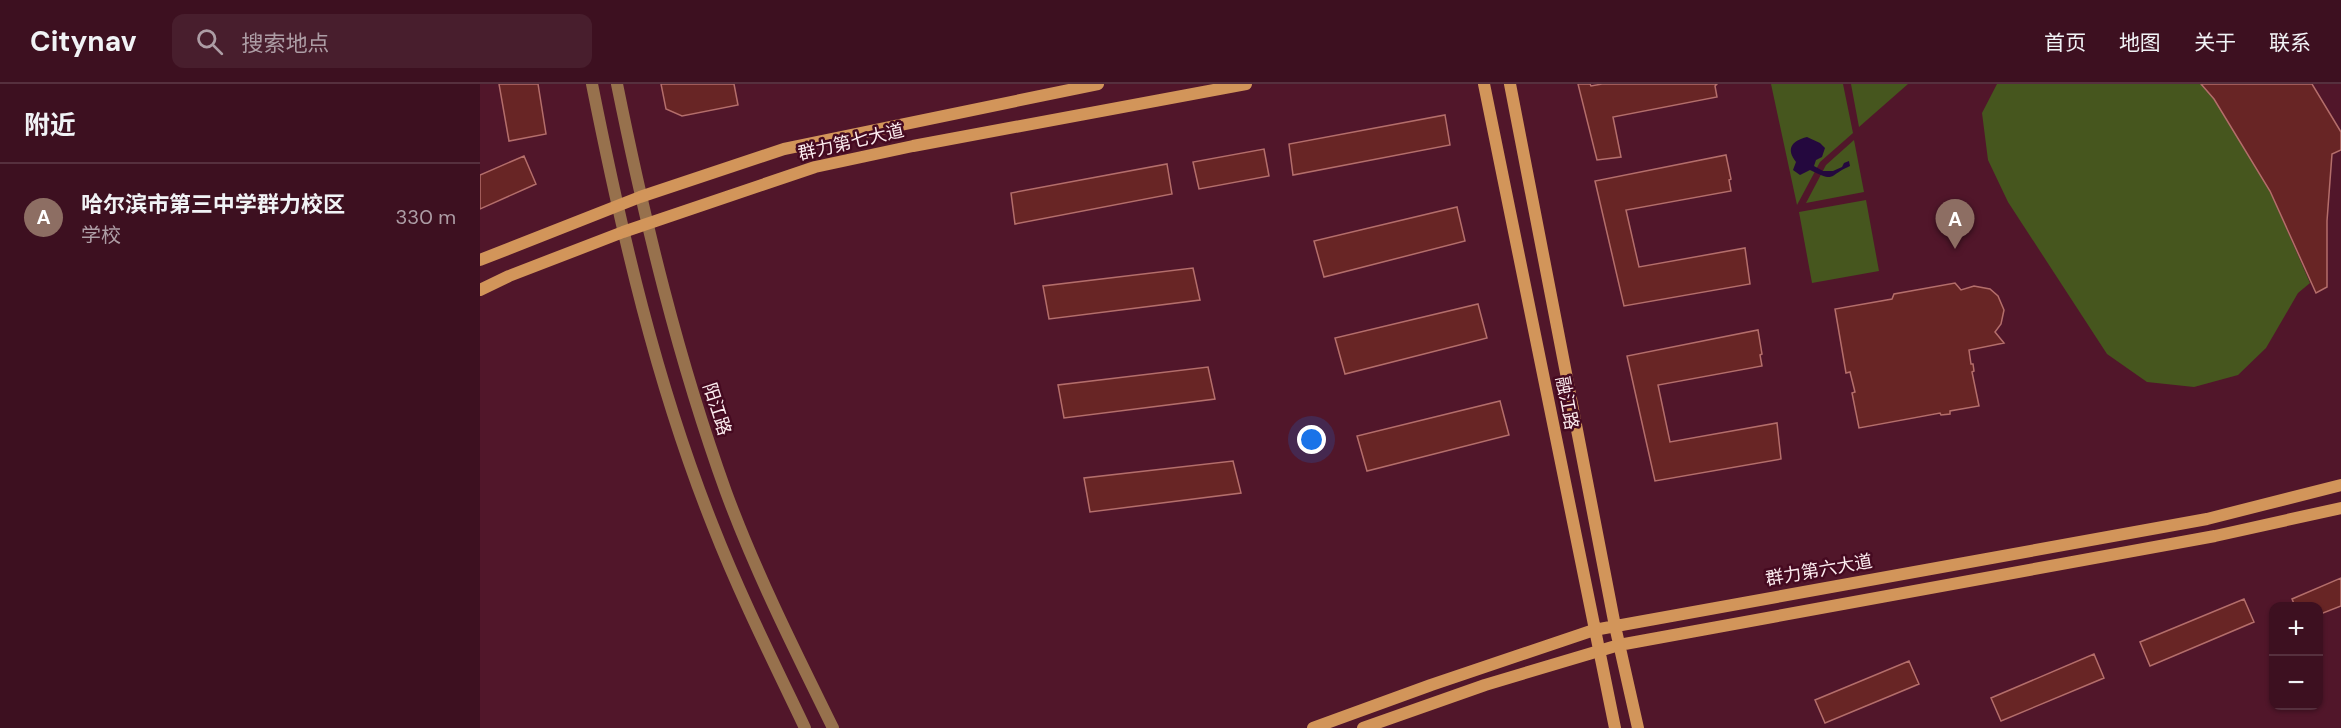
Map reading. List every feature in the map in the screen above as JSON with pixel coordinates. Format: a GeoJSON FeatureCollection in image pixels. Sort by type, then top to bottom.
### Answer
{"type":"FeatureCollection","features":[{"type":"Feature","properties":{"kind":"main road","name":"群力第七大道"},"geometry":{"type":"LineString","coordinates":[[480,260],[640,197],[784,149],[1098,84]]}},
{"type":"Feature","properties":{"kind":"main road","name":"群力第七大道"},"geometry":{"type":"LineString","coordinates":[[480,290],[509,276],[623,232],[815,167],[913,146],[1246,84]]}},
{"type":"Feature","properties":{"kind":"main road","name":"融江路"},"geometry":{"type":"LineString","coordinates":[[1484,84],[1615,728]]}},
{"type":"Feature","properties":{"kind":"main road","name":"融江路"},"geometry":{"type":"LineString","coordinates":[[1510,84],[1615,626],[1638,728]]}},
{"type":"Feature","properties":{"kind":"main road","name":"群力第六大道"},"geometry":{"type":"LineString","coordinates":[[1313,728],[1420,688],[1594,630],[2207,519],[2341,485]]}},
{"type":"Feature","properties":{"kind":"main road","name":"群力第六大道"},"geometry":{"type":"LineString","coordinates":[[1363,728],[1485,685],[1619,645],[2215,536],[2341,508]]}},
{"type":"Feature","properties":{"kind":"street"},"geometry":{"type":"LineString","coordinates":[[592,84],[617,207],[654,354],[712,524],[752,618],[805,728]]}},
{"type":"Feature","properties":{"kind":"street","name":"阳江路"},"geometry":{"type":"LineString","coordinates":[[617,84],[640,197],[678,346],[727,493],[754,562],[833,728]]}},
{"type":"Feature","properties":{"kind":"green space"},"geometry":{"type":"Polygon","coordinates":[[[1771,84],[1843,84],[1853,133],[1820,162],[1797,205],[1771,84]]]}},
{"type":"Feature","properties":{"kind":"green space"},"geometry":{"type":"Polygon","coordinates":[[[1851,84],[1908,84],[1859,127],[1851,84]]]}},
{"type":"Feature","properties":{"kind":"green space"},"geometry":{"type":"Polygon","coordinates":[[[1997,84],[2201,84],[2214,99],[2270,191],[2310,283],[2298,293],[2266,348],[2238,375],[2194,387],[2147,382],[2107,354],[2008,202],[1988,160],[1982,113],[1997,84]]]}},
{"type":"Feature","properties":{"kind":"green space"},"geometry":{"type":"Polygon","coordinates":[[[1854,140],[1864,192],[1806,203],[1826,165],[1854,140]]]}},
{"type":"Feature","properties":{"kind":"green space"},"geometry":{"type":"Polygon","coordinates":[[[1866,200],[1879,271],[1812,283],[1799,212],[1866,200]]]}},
{"type":"Feature","properties":{"kind":"shaded area"},"geometry":{"type":"Polygon","coordinates":[[[1807,137],[1825,148],[1822,157],[1816,160],[1814,166],[1823,171],[1833,171],[1849,161],[1850,166],[1832,177],[1810,170],[1800,175],[1793,170],[1796,162],[1791,149],[1794,143],[1807,137]]]}},
{"type":"Feature","properties":{"kind":"building"},"geometry":{"type":"Polygon","coordinates":[[[499,84],[538,84],[546,134],[509,141],[499,84]]]}},
{"type":"Feature","properties":{"kind":"building"},"geometry":{"type":"Polygon","coordinates":[[[661,84],[734,84],[738,105],[682,116],[666,109],[661,84]]]}},
{"type":"Feature","properties":{"kind":"building"},"geometry":{"type":"Polygon","coordinates":[[[1578,84],[1590,84],[1591,86],[1602,84],[1717,84],[1715,86],[1717,97],[1613,117],[1621,157],[1597,160],[1578,84]]]}},
{"type":"Feature","properties":{"kind":"building"},"geometry":{"type":"Polygon","coordinates":[[[2201,84],[2312,84],[2341,132],[2341,150],[2332,154],[2327,221],[2327,287],[2316,293],[2270,191],[2214,99],[2201,84]]]}},
{"type":"Feature","properties":{"kind":"building"},"geometry":{"type":"Polygon","coordinates":[[[1445,115],[1450,145],[1293,175],[1289,144],[1445,115]]]}},
{"type":"Feature","properties":{"kind":"building"},"geometry":{"type":"Polygon","coordinates":[[[1264,149],[1269,176],[1199,189],[1193,162],[1264,149]]]}},
{"type":"Feature","properties":{"kind":"building"},"geometry":{"type":"Polygon","coordinates":[[[1726,155],[1731,191],[1626,210],[1639,267],[1745,248],[1750,284],[1624,306],[1595,181],[1726,155]]]}},
{"type":"Feature","properties":{"kind":"building"},"geometry":{"type":"Polygon","coordinates":[[[524,156],[536,184],[480,209],[480,175],[524,156]]]}},
{"type":"Feature","properties":{"kind":"building"},"geometry":{"type":"Polygon","coordinates":[[[1167,164],[1172,194],[1015,224],[1011,193],[1167,164]]]}},
{"type":"Feature","properties":{"kind":"building"},"geometry":{"type":"Polygon","coordinates":[[[1457,207],[1465,241],[1324,277],[1314,241],[1457,207]]]}},
{"type":"Feature","properties":{"kind":"building"},"geometry":{"type":"Polygon","coordinates":[[[1193,268],[1200,300],[1049,319],[1043,286],[1193,268]]]}},
{"type":"Feature","properties":{"kind":"building"},"geometry":{"type":"Polygon","coordinates":[[[1955,283],[1961,290],[1974,286],[1990,289],[1998,296],[2004,310],[2001,324],[1995,332],[2004,343],[1969,350],[1979,406],[1950,411],[1950,414],[1941,415],[1940,413],[1859,428],[1852,393],[1855,392],[1850,372],[1846,373],[1835,309],[1892,299],[1894,294],[1955,283]]]}},
{"type":"Feature","properties":{"kind":"building"},"geometry":{"type":"Polygon","coordinates":[[[1478,304],[1487,338],[1345,374],[1335,338],[1478,304]]]}},
{"type":"Feature","properties":{"kind":"building"},"geometry":{"type":"Polygon","coordinates":[[[1758,330],[1762,366],[1658,385],[1670,442],[1777,423],[1781,459],[1655,481],[1627,356],[1758,330]]]}},
{"type":"Feature","properties":{"kind":"building"},"geometry":{"type":"Polygon","coordinates":[[[1208,367],[1215,399],[1064,418],[1058,385],[1208,367]]]}},
{"type":"Feature","properties":{"kind":"building"},"geometry":{"type":"Polygon","coordinates":[[[1500,401],[1509,435],[1367,471],[1357,436],[1500,401]]]}},
{"type":"Feature","properties":{"kind":"building"},"geometry":{"type":"Polygon","coordinates":[[[1233,461],[1241,493],[1090,512],[1084,478],[1233,461]]]}},
{"type":"Feature","properties":{"kind":"building"},"geometry":{"type":"Polygon","coordinates":[[[2341,578],[2341,606],[2323,613],[2323,602],[2293,602],[2292,599],[2341,578]]]}},
{"type":"Feature","properties":{"kind":"building"},"geometry":{"type":"Polygon","coordinates":[[[2244,599],[2254,622],[2150,666],[2140,642],[2244,599]]]}},
{"type":"Feature","properties":{"kind":"building"},"geometry":{"type":"Polygon","coordinates":[[[2094,654],[2104,678],[2001,721],[1991,698],[2094,654]]]}},
{"type":"Feature","properties":{"kind":"building"},"geometry":{"type":"Polygon","coordinates":[[[1909,661],[1919,684],[1825,723],[1815,700],[1909,661]]]}},
{"type":"Feature","properties":{"kind":"place","name":"哈尔滨市第三中学群力校区"},"geometry":{"type":"Point","coordinates":[1955,249]}}]}
